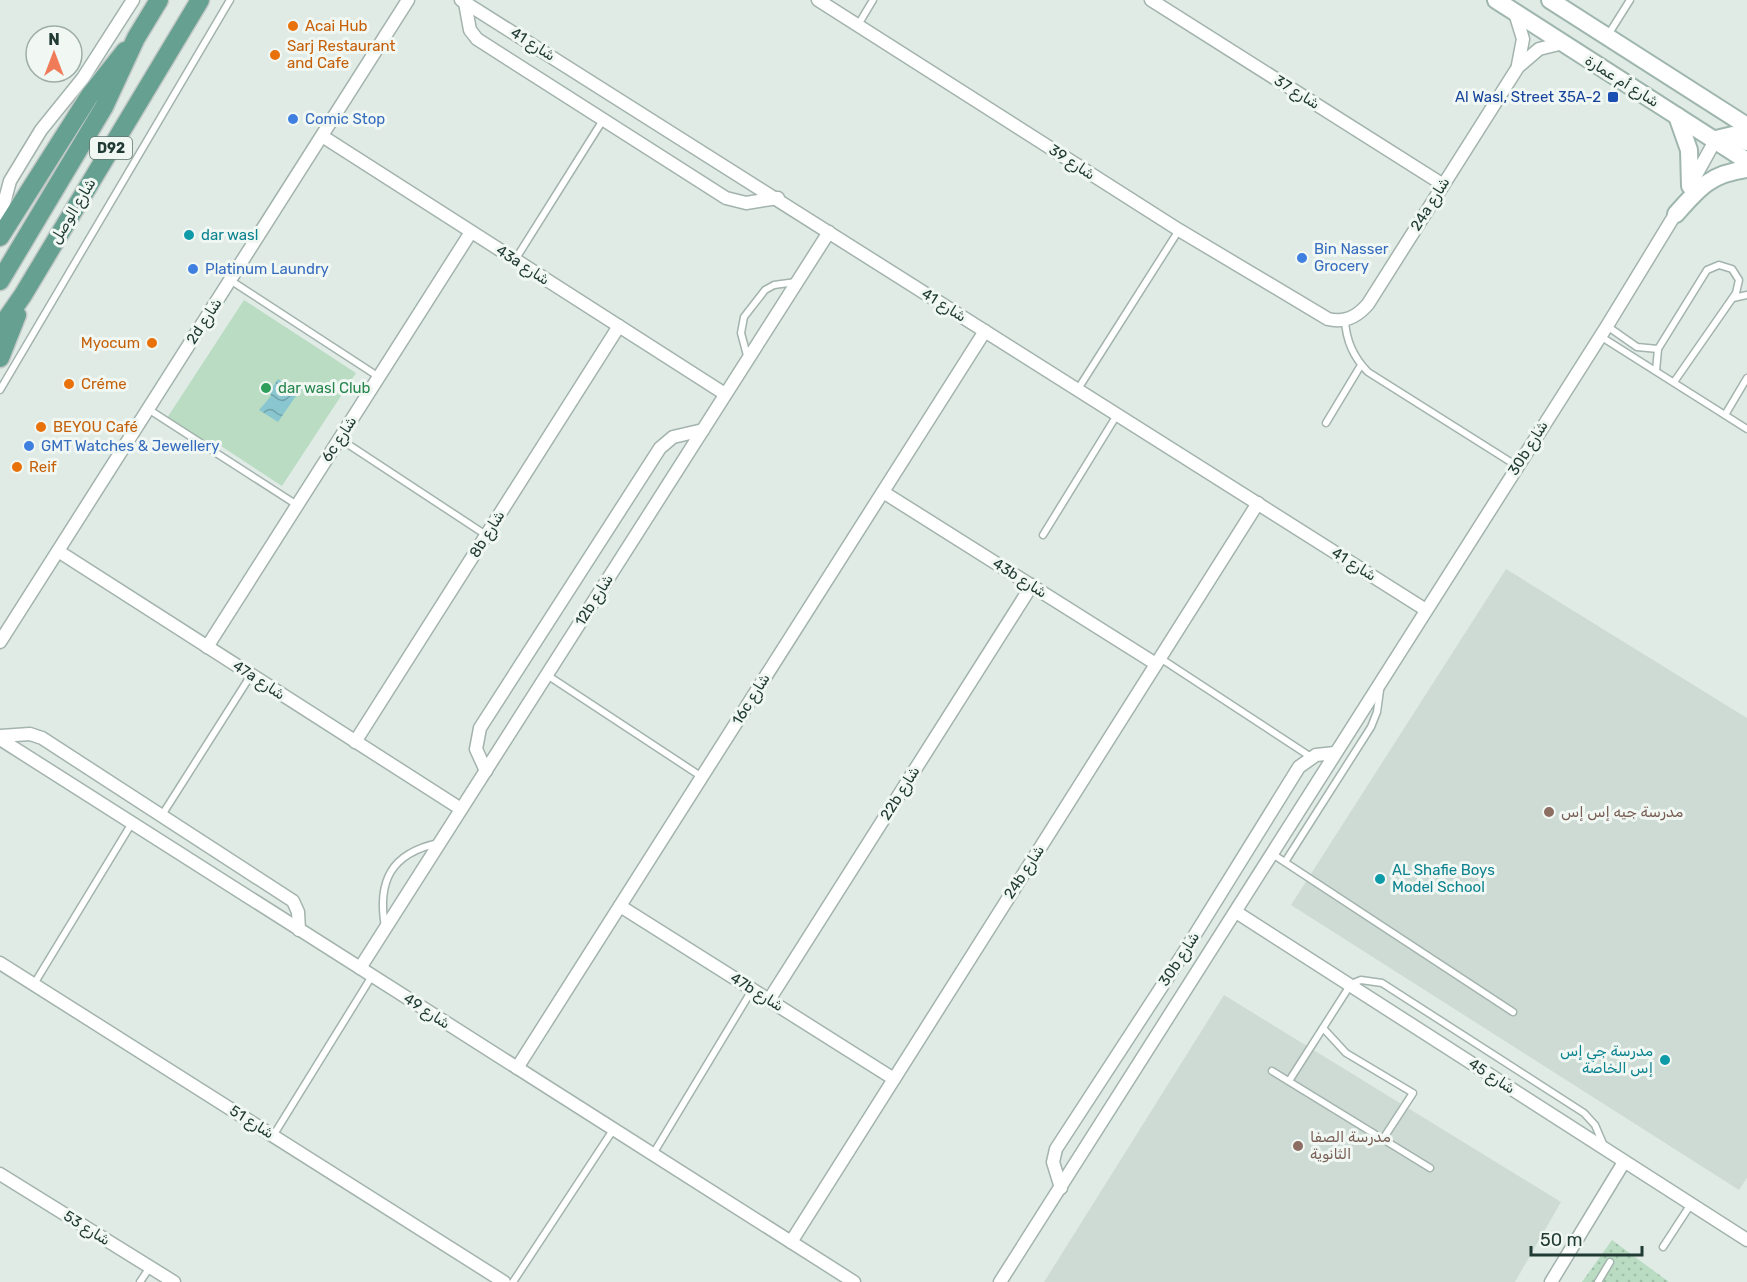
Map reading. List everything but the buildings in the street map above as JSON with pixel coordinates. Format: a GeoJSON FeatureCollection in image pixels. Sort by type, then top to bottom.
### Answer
{"type":"FeatureCollection","features":[{"type":"Feature","properties":{"kind":"main road","name":"شارع الوصل"},"geometry":{"type":"LineString","coordinates":[[0,281],[104,107],[136,38],[159,0]]}},
{"type":"Feature","properties":{"kind":"main road","name":"شارع الوصل"},"geometry":{"type":"LineString","coordinates":[[0,328],[23,295],[200,0]]}},
{"type":"Feature","properties":{"kind":"main road","name":"شارع الوصل"},"geometry":{"type":"LineString","coordinates":[[3,232],[90,95],[136,38]]}},
{"type":"Feature","properties":{"kind":"main road"},"geometry":{"type":"LineString","coordinates":[[0,358],[23,295]]}},
{"type":"Feature","properties":{"kind":"street","name":"شارع الوصل"},"geometry":{"type":"LineString","coordinates":[[3,232],[3,207],[10,181],[49,119],[87,72],[132,0]]}},
{"type":"Feature","properties":{"kind":"street","name":"2d شارع"},"geometry":{"type":"LineString","coordinates":[[0,642],[408,0]]}},
{"type":"Feature","properties":{"kind":"street","name":"شارع 39"},"geometry":{"type":"LineString","coordinates":[[818,0],[1179,230],[1328,319],[1345,320]]}},
{"type":"Feature","properties":{"kind":"street","name":"شارع 37"},"geometry":{"type":"LineString","coordinates":[[1151,0],[1442,184]]}},
{"type":"Feature","properties":{"kind":"street","name":"شارع أم عمارة"},"geometry":{"type":"LineString","coordinates":[[1496,0],[1747,161]]}},
{"type":"Feature","properties":{"kind":"street","name":"شارع أم عمارة"},"geometry":{"type":"LineString","coordinates":[[1550,0],[1747,126]]}},
{"type":"Feature","properties":{"kind":"street"},"geometry":{"type":"LineString","coordinates":[[463,1],[470,30],[477,39],[732,201],[753,203],[778,198]]}},
{"type":"Feature","properties":{"kind":"street","name":"شارع 41"},"geometry":{"type":"LineString","coordinates":[[463,1],[778,198],[1426,610]]}},
{"type":"Feature","properties":{"kind":"street","name":"24a شارع"},"geometry":{"type":"LineString","coordinates":[[1514,11],[1523,39],[1518,67]]}},
{"type":"Feature","properties":{"kind":"street","name":"24a شارع"},"geometry":{"type":"LineString","coordinates":[[1345,320],[1362,311],[1368,304],[1518,67],[1539,49],[1563,43]]}},
{"type":"Feature","properties":{"kind":"street"},"geometry":{"type":"LineString","coordinates":[[1677,116],[1689,150],[1690,186]]}},
{"type":"Feature","properties":{"kind":"street"},"geometry":{"type":"LineString","coordinates":[[1716,139],[1733,135],[1747,142]]}},
{"type":"Feature","properties":{"kind":"street","name":"43a شارع"},"geometry":{"type":"LineString","coordinates":[[322,136],[725,394]]}},
{"type":"Feature","properties":{"kind":"street","name":"30b شارع"},"geometry":{"type":"LineString","coordinates":[[1000,1282],[1604,331],[1676,214],[1716,139]]}},
{"type":"Feature","properties":{"kind":"street"},"geometry":{"type":"LineString","coordinates":[[1676,214],[1706,183],[1724,173],[1747,169]]}},
{"type":"Feature","properties":{"kind":"street","name":"6c شارع"},"geometry":{"type":"LineString","coordinates":[[207,646],[471,232]]}},
{"type":"Feature","properties":{"kind":"street","name":"12b شارع"},"geometry":{"type":"LineString","coordinates":[[360,968],[829,232]]}},
{"type":"Feature","properties":{"kind":"street","name":"8b شارع"},"geometry":{"type":"LineString","coordinates":[[355,742],[619,326]]}},
{"type":"Feature","properties":{"kind":"street","name":"16c شارع"},"geometry":{"type":"LineString","coordinates":[[517,1068],[985,331]]}},
{"type":"Feature","properties":{"kind":"street"},"geometry":{"type":"LineString","coordinates":[[486,771],[476,749],[480,728],[660,448],[673,437],[703,430]]}},
{"type":"Feature","properties":{"kind":"street","name":"43b شارع"},"geometry":{"type":"LineString","coordinates":[[883,492],[1159,661]]}},
{"type":"Feature","properties":{"kind":"street","name":"24b شارع"},"geometry":{"type":"LineString","coordinates":[[791,1242],[1258,503]]}},
{"type":"Feature","properties":{"kind":"street","name":"47a شارع"},"geometry":{"type":"LineString","coordinates":[[58,551],[461,809]]}},
{"type":"Feature","properties":{"kind":"street","name":"22b شارع"},"geometry":{"type":"LineString","coordinates":[[769,1000],[1032,585]]}},
{"type":"Feature","properties":{"kind":"street"},"geometry":{"type":"LineString","coordinates":[[0,738],[30,734],[42,738],[162,815],[293,900],[298,912],[299,930]]}},
{"type":"Feature","properties":{"kind":"street","name":"شارع 49"},"geometry":{"type":"LineString","coordinates":[[0,738],[854,1282]]}},
{"type":"Feature","properties":{"kind":"street"},"geometry":{"type":"LineString","coordinates":[[1311,757],[1335,753]]}},
{"type":"Feature","properties":{"kind":"street","name":"30b شارع"},"geometry":{"type":"LineString","coordinates":[[1061,1188],[1053,1162],[1056,1149],[1183,954],[1299,767],[1311,757]]}},
{"type":"Feature","properties":{"kind":"street","name":"47b شارع"},"geometry":{"type":"LineString","coordinates":[[620,906],[894,1079]]}},
{"type":"Feature","properties":{"kind":"street","name":"شارع 45"},"geometry":{"type":"LineString","coordinates":[[1236,912],[1747,1240]]}},
{"type":"Feature","properties":{"kind":"street","name":"شارع 51"},"geometry":{"type":"LineString","coordinates":[[0,963],[504,1282]]}},
{"type":"Feature","properties":{"kind":"street"},"geometry":{"type":"LineString","coordinates":[[1551,1282],[1624,1162]]}},
{"type":"Feature","properties":{"kind":"street","name":"شارع 53"},"geometry":{"type":"LineString","coordinates":[[0,1174],[174,1282]]}},
{"type":"Feature","properties":{"kind":"lane"},"geometry":{"type":"LineString","coordinates":[[0,390],[230,0]]}},
{"type":"Feature","properties":{"kind":"lane"},"geometry":{"type":"LineString","coordinates":[[858,26],[873,0]]}},
{"type":"Feature","properties":{"kind":"lane"},"geometry":{"type":"LineString","coordinates":[[1607,36],[1630,0]]}},
{"type":"Feature","properties":{"kind":"lane"},"geometry":{"type":"LineString","coordinates":[[515,260],[603,120]]}},
{"type":"Feature","properties":{"kind":"lane"},"geometry":{"type":"LineString","coordinates":[[1078,389],[1179,230]]}},
{"type":"Feature","properties":{"kind":"lane"},"geometry":{"type":"LineString","coordinates":[[1656,371],[1658,349],[1707,270],[1726,265],[1736,274],[1739,281],[1732,299],[1674,382]]}},
{"type":"Feature","properties":{"kind":"lane"},"geometry":{"type":"LineString","coordinates":[[230,280],[379,377]]}},
{"type":"Feature","properties":{"kind":"lane"},"geometry":{"type":"LineString","coordinates":[[1739,281],[1747,284]]}},
{"type":"Feature","properties":{"kind":"lane"},"geometry":{"type":"LineString","coordinates":[[748,359],[741,333],[744,317],[761,293],[769,287],[796,282]]}},
{"type":"Feature","properties":{"kind":"lane"},"geometry":{"type":"LineString","coordinates":[[1732,299],[1747,295]]}},
{"type":"Feature","properties":{"kind":"lane"},"geometry":{"type":"LineString","coordinates":[[1345,320],[1348,344],[1361,365],[1517,466]]}},
{"type":"Feature","properties":{"kind":"lane"},"geometry":{"type":"LineString","coordinates":[[1604,331],[1636,347],[1658,349]]}},
{"type":"Feature","properties":{"kind":"lane"},"geometry":{"type":"LineString","coordinates":[[1604,331],[1656,371],[1747,429]]}},
{"type":"Feature","properties":{"kind":"lane"},"geometry":{"type":"LineString","coordinates":[[1326,423],[1361,365]]}},
{"type":"Feature","properties":{"kind":"lane"},"geometry":{"type":"LineString","coordinates":[[1725,415],[1747,378]]}},
{"type":"Feature","properties":{"kind":"lane"},"geometry":{"type":"LineString","coordinates":[[148,409],[297,505]]}},
{"type":"Feature","properties":{"kind":"lane"},"geometry":{"type":"LineString","coordinates":[[1043,535],[1117,414]]}},
{"type":"Feature","properties":{"kind":"lane"},"geometry":{"type":"LineString","coordinates":[[339,438],[486,535]]}},
{"type":"Feature","properties":{"kind":"lane"},"geometry":{"type":"LineString","coordinates":[[1159,661],[1311,757]]}},
{"type":"Feature","properties":{"kind":"lane"},"geometry":{"type":"LineString","coordinates":[[162,815],[251,675]]}},
{"type":"Feature","properties":{"kind":"lane"},"geometry":{"type":"LineString","coordinates":[[547,675],[702,777]]}},
{"type":"Feature","properties":{"kind":"lane"},"geometry":{"type":"LineString","coordinates":[[1286,862],[1371,727],[1377,712],[1380,682]]}},
{"type":"Feature","properties":{"kind":"lane"},"geometry":{"type":"LineString","coordinates":[[34,984],[132,823]]}},
{"type":"Feature","properties":{"kind":"lane"},"geometry":{"type":"LineString","coordinates":[[385,928],[382,894],[402,857],[416,849],[440,843]]}},
{"type":"Feature","properties":{"kind":"lane"},"geometry":{"type":"LineString","coordinates":[[1271,853],[1513,1012]]}},
{"type":"Feature","properties":{"kind":"lane"},"geometry":{"type":"LineString","coordinates":[[273,1136],[372,975]]}},
{"type":"Feature","properties":{"kind":"lane"},"geometry":{"type":"LineString","coordinates":[[1289,1081],[1351,984],[1361,980],[1382,983],[1584,1113],[1595,1125],[1605,1150]]}},
{"type":"Feature","properties":{"kind":"lane"},"geometry":{"type":"LineString","coordinates":[[653,1154],[752,990]]}},
{"type":"Feature","properties":{"kind":"lane"},"geometry":{"type":"LineString","coordinates":[[1323,1028],[1346,1053],[1413,1094],[1383,1139]]}},
{"type":"Feature","properties":{"kind":"lane"},"geometry":{"type":"LineString","coordinates":[[1272,1071],[1430,1168]]}},
{"type":"Feature","properties":{"kind":"lane"},"geometry":{"type":"LineString","coordinates":[[513,1282],[614,1129]]}},
{"type":"Feature","properties":{"kind":"lane"},"geometry":{"type":"LineString","coordinates":[[1663,1246],[1691,1204]]}},
{"type":"Feature","properties":{"kind":"lane"},"geometry":{"type":"LineString","coordinates":[[1598,1282],[1610,1262]]}},
{"type":"Feature","properties":{"kind":"lane"},"geometry":{"type":"LineString","coordinates":[[140,1282],[150,1267]]}},
{"type":"Feature","properties":{"kind":"shaded area","name":"مدرسة جيه إس إس"},"geometry":{"type":"Polygon","coordinates":[[[1506,569],[1747,718],[1747,1178],[1739,1190],[1291,905],[1506,569]]]}},
{"type":"Feature","properties":{"kind":"shaded area","name":"مدرسة الصفا الثانوية"},"geometry":{"type":"Polygon","coordinates":[[[1224,995],[1561,1202],[1515,1282],[1044,1282],[1224,995]]]}},
{"type":"Feature","properties":{"kind":"green space","name":"dar wasl Club"},"geometry":{"type":"Polygon","coordinates":[[[244,300],[356,373],[282,486],[218,444],[214,448],[167,418],[244,300]]]}},
{"type":"Feature","properties":{"kind":"green space"},"geometry":{"type":"Polygon","coordinates":[[[1612,1240],[1669,1282],[1582,1282],[1612,1240]]]}},
{"type":"Feature","properties":{"kind":"water"},"geometry":{"type":"Polygon","coordinates":[[[278,379],[298,393],[278,422],[259,410],[271,396],[270,391],[278,379]]]}},
{"type":"Feature","properties":{"kind":"place","name":"Acai Hub"},"geometry":{"type":"Point","coordinates":[293,26]}},
{"type":"Feature","properties":{"kind":"place","name":"Sarj Restaurant and Cafe"},"geometry":{"type":"Point","coordinates":[275,55]}},
{"type":"Feature","properties":{"kind":"place","name":"Al Wasl, Street 35A-2"},"geometry":{"type":"Point","coordinates":[1613,97]}},
{"type":"Feature","properties":{"kind":"place","name":"Comic Stop"},"geometry":{"type":"Point","coordinates":[293,119]}},
{"type":"Feature","properties":{"kind":"place","name":"dar wasl"},"geometry":{"type":"Point","coordinates":[189,235]}},
{"type":"Feature","properties":{"kind":"place","name":"Bin Nasser Grocery"},"geometry":{"type":"Point","coordinates":[1302,258]}},
{"type":"Feature","properties":{"kind":"place","name":"Platinum Laundry"},"geometry":{"type":"Point","coordinates":[193,269]}},
{"type":"Feature","properties":{"kind":"place","name":"Myocum"},"geometry":{"type":"Point","coordinates":[152,343]}},
{"type":"Feature","properties":{"kind":"place","name":"Créme"},"geometry":{"type":"Point","coordinates":[69,384]}},
{"type":"Feature","properties":{"kind":"place","name":"dar wasl Club"},"geometry":{"type":"Point","coordinates":[266,388]}},
{"type":"Feature","properties":{"kind":"place","name":"BEYOU Café"},"geometry":{"type":"Point","coordinates":[41,427]}},
{"type":"Feature","properties":{"kind":"place","name":"GMT Watches & Jewellery"},"geometry":{"type":"Point","coordinates":[29,446]}},
{"type":"Feature","properties":{"kind":"place","name":"Reif"},"geometry":{"type":"Point","coordinates":[17,467]}},
{"type":"Feature","properties":{"kind":"place","name":"مدرسة جيه إس إس"},"geometry":{"type":"Point","coordinates":[1549,812]}},
{"type":"Feature","properties":{"kind":"place","name":"AL Shafie Boys Model School"},"geometry":{"type":"Point","coordinates":[1380,879]}},
{"type":"Feature","properties":{"kind":"place","name":"مدرسة جي إس إس الخاصة"},"geometry":{"type":"Point","coordinates":[1665,1060]}},
{"type":"Feature","properties":{"kind":"place","name":"مدرسة الصفا الثانوية"},"geometry":{"type":"Point","coordinates":[1298,1146]}}]}
